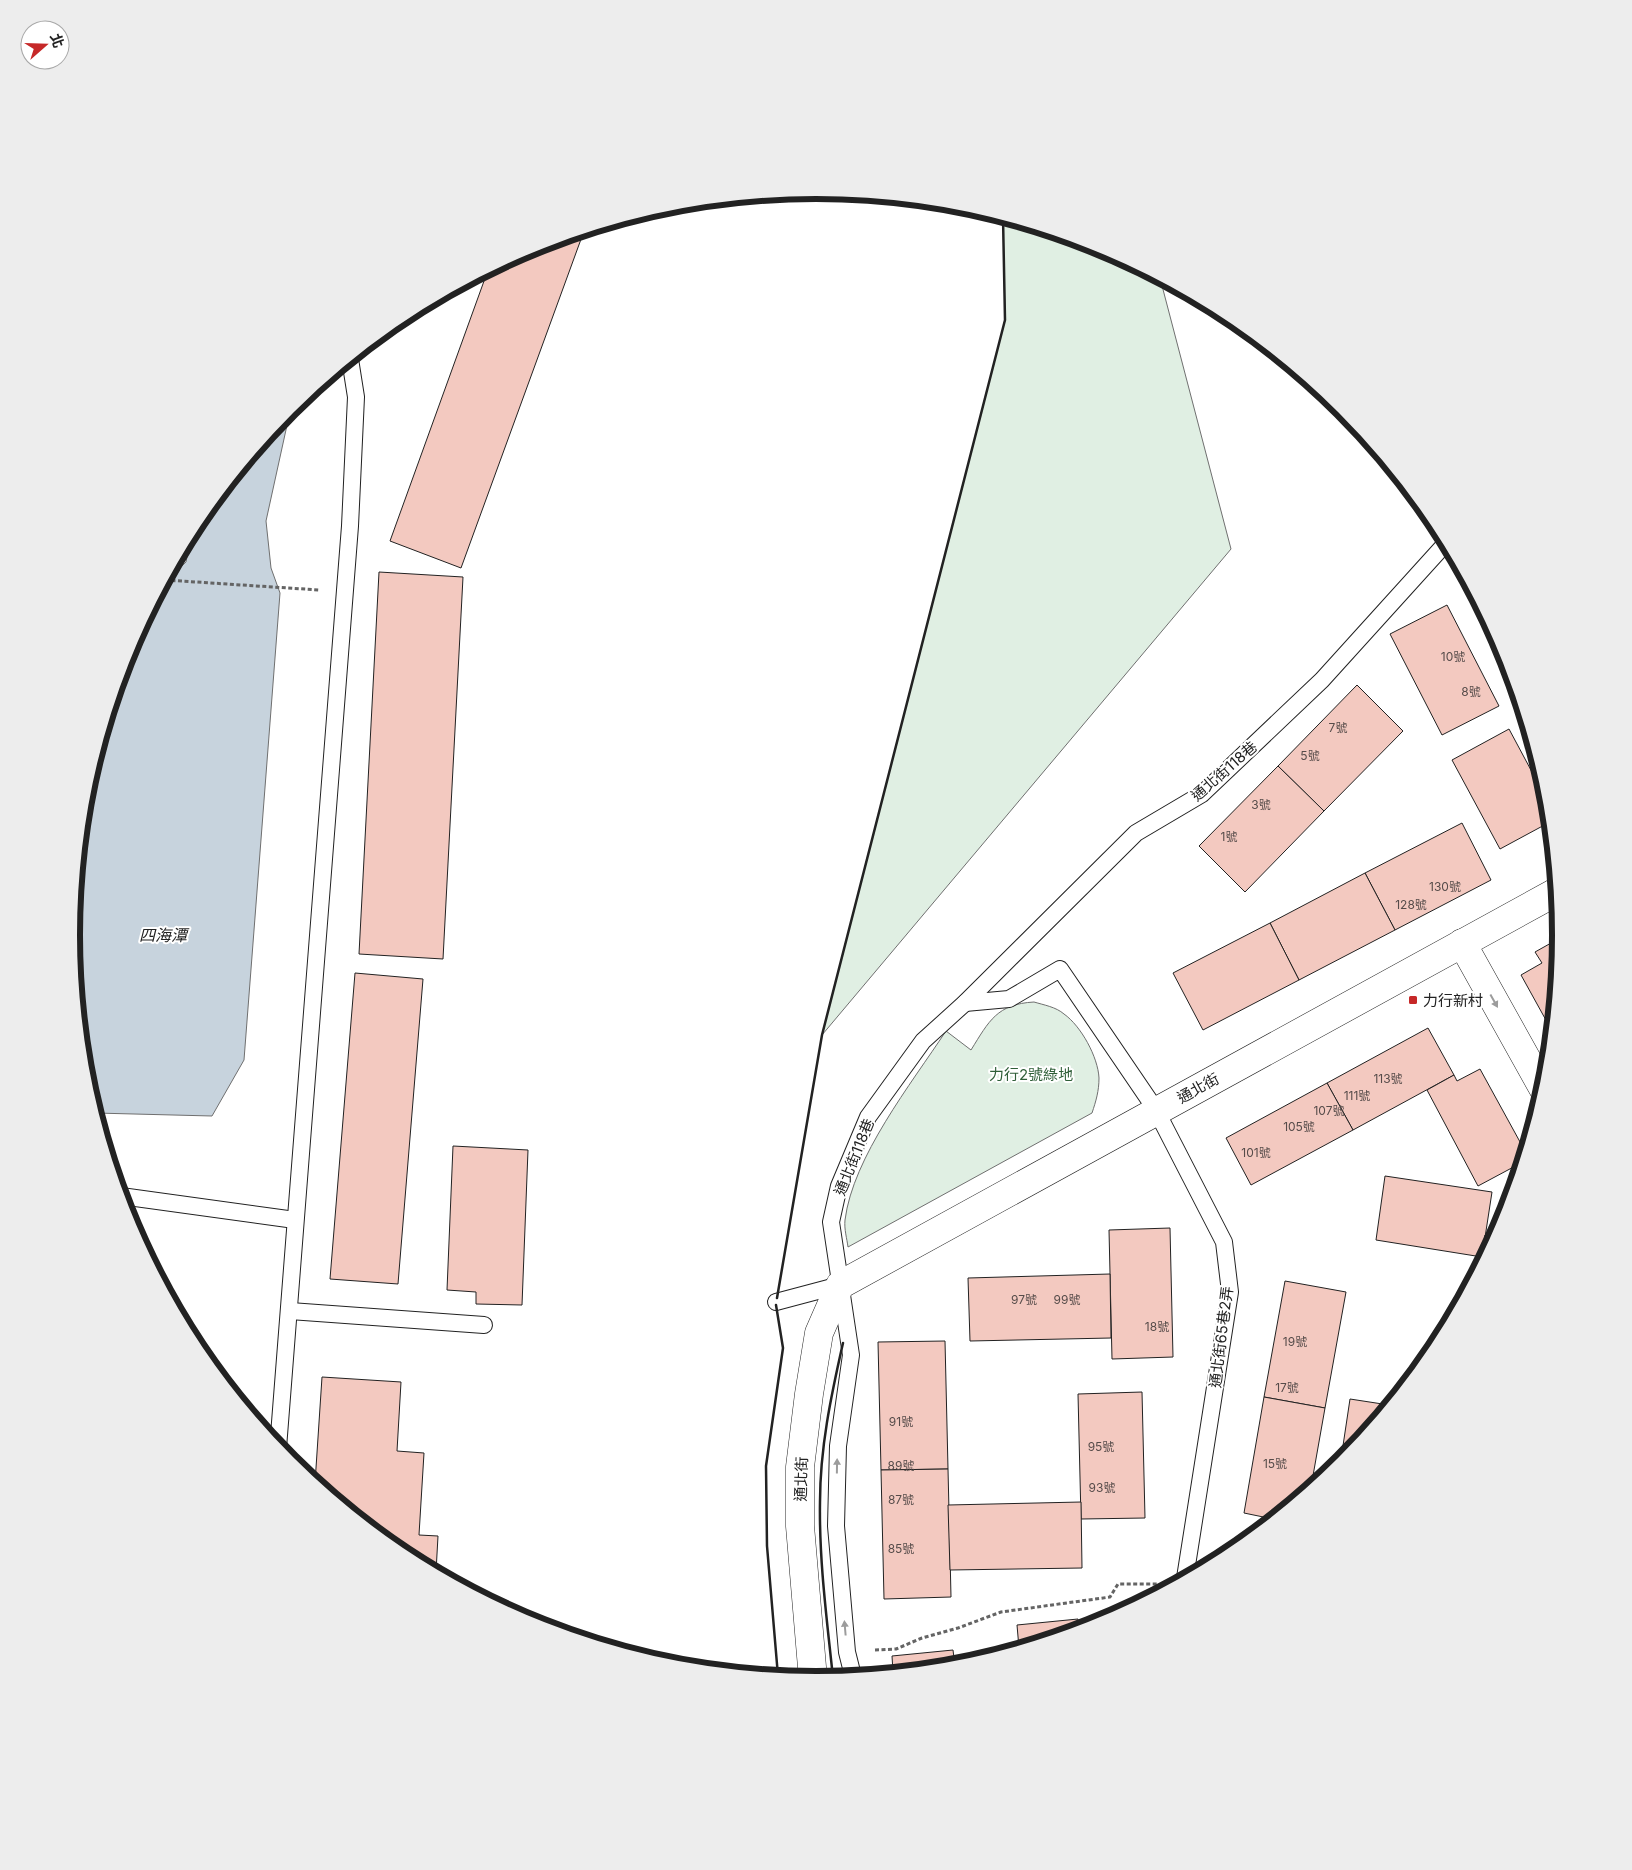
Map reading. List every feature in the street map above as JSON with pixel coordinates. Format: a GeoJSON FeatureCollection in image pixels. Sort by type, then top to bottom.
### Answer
{"type":"FeatureCollection","features":[{"type":"Feature","properties":{"kind":"street","name":"通北街"},"geometry":{"type":"LineString","coordinates":[[812,1671],[800,1526],[800,1467],[819,1333],[840,1285],[1550,895]]}},
{"type":"Feature","properties":{"kind":"street"},"geometry":{"type":"LineString","coordinates":[[1462,943],[1538,1079]]}},
{"type":"Feature","properties":{"kind":"lane"},"geometry":{"type":"LineString","coordinates":[[279,1437],[344,592],[356,397],[351,365]]}},
{"type":"Feature","properties":{"kind":"lane","name":"通北街118巷"},"geometry":{"type":"LineString","coordinates":[[840,1285],[832,1222],[839,1186],[868,1117],[923,1041],[965,1003],[1136,833],[1202,794],[1322,680],[1441,548]]}},
{"type":"Feature","properties":{"kind":"lane"},"geometry":{"type":"LineString","coordinates":[[965,1003],[1009,999],[1060,969],[1156,1110]]}},
{"type":"Feature","properties":{"kind":"lane","name":"通北街65巷2弄"},"geometry":{"type":"LineString","coordinates":[[1156,1110],[1224,1242],[1230,1292],[1186,1571]]}},
{"type":"Feature","properties":{"kind":"lane"},"geometry":{"type":"LineString","coordinates":[[129,1197],[295,1220]]}},
{"type":"Feature","properties":{"kind":"lane"},"geometry":{"type":"LineString","coordinates":[[776,1302],[840,1285],[851,1354],[838,1446],[836,1526],[847,1652],[851,1670]]}},
{"type":"Feature","properties":{"kind":"lane"},"geometry":{"type":"LineString","coordinates":[[290,1311],[484,1324]]}},
{"type":"Feature","properties":{"kind":"path"},"geometry":{"type":"LineString","coordinates":[[172,580],[344,592]]}},
{"type":"Feature","properties":{"kind":"path"},"geometry":{"type":"LineString","coordinates":[[847,1652],[896,1649],[922,1638],[958,1628],[1001,1612],[1110,1597],[1118,1584],[1162,1584]]}},
{"type":"Feature","properties":{"kind":"green space"},"geometry":{"type":"Polygon","coordinates":[[[1003,223],[1053,238],[1098,255],[1162,286],[1231,549],[822,1035],[1005,320],[1003,223]]]}},
{"type":"Feature","properties":{"kind":"green space","name":"力行2號綠地"},"geometry":{"type":"Polygon","coordinates":[[[1034,1002],[1054,1008],[1070,1019],[1082,1034],[1092,1052],[1096,1061],[1099,1078],[1097,1096],[1092,1113],[848,1247],[845,1220],[850,1196],[859,1171],[885,1122],[946,1031],[971,1050],[995,1016],[1011,1006],[1034,1002]]]}},
{"type":"Feature","properties":{"kind":"water","name":"四海潭"},"geometry":{"type":"Polygon","coordinates":[[[287,424],[266,521],[271,568],[280,593],[244,1060],[212,1116],[102,1113],[86,1031],[82,983],[80,935],[86,839],[94,791],[119,698],[136,653],[156,609],[177,571],[186,562],[188,553],[204,526],[232,487],[287,424]]]}},
{"type":"Feature","properties":{"kind":"building"},"geometry":{"type":"Polygon","coordinates":[[[582,237],[461,568],[390,541],[485,278],[534,255],[582,237]]]}},
{"type":"Feature","properties":{"kind":"building"},"geometry":{"type":"Polygon","coordinates":[[[379,572],[463,577],[443,959],[359,954],[379,572]]]}},
{"type":"Feature","properties":{"kind":"building"},"geometry":{"type":"Polygon","coordinates":[[[1447,605],[1499,706],[1442,735],[1390,634],[1447,605]]]}},
{"type":"Feature","properties":{"kind":"building"},"geometry":{"type":"Polygon","coordinates":[[[1357,685],[1403,731],[1324,811],[1278,766],[1357,685]]]}},
{"type":"Feature","properties":{"kind":"building"},"geometry":{"type":"Polygon","coordinates":[[[1509,729],[1535,777],[1544,825],[1500,849],[1452,760],[1509,729]]]}},
{"type":"Feature","properties":{"kind":"building"},"geometry":{"type":"Polygon","coordinates":[[[1278,766],[1324,811],[1245,892],[1199,846],[1278,766]]]}},
{"type":"Feature","properties":{"kind":"building"},"geometry":{"type":"Polygon","coordinates":[[[1462,823],[1491,880],[1395,930],[1365,873],[1462,823]]]}},
{"type":"Feature","properties":{"kind":"building"},"geometry":{"type":"Polygon","coordinates":[[[1365,873],[1395,930],[1299,980],[1270,923],[1365,873]]]}},
{"type":"Feature","properties":{"kind":"building"},"geometry":{"type":"Polygon","coordinates":[[[1270,923],[1299,980],[1203,1030],[1173,973],[1270,923]]]}},
{"type":"Feature","properties":{"kind":"building"},"geometry":{"type":"Polygon","coordinates":[[[1552,943],[1547,1022],[1521,975],[1542,963],[1535,952],[1552,943]]]}},
{"type":"Feature","properties":{"kind":"building"},"geometry":{"type":"Polygon","coordinates":[[[355,973],[423,979],[398,1284],[330,1279],[355,973]]]}},
{"type":"Feature","properties":{"kind":"building"},"geometry":{"type":"Polygon","coordinates":[[[1428,1028],[1454,1075],[1353,1130],[1327,1083],[1428,1028]]]}},
{"type":"Feature","properties":{"kind":"building"},"geometry":{"type":"Polygon","coordinates":[[[1480,1069],[1521,1144],[1515,1166],[1478,1186],[1427,1090],[1454,1075],[1457,1081],[1480,1069]]]}},
{"type":"Feature","properties":{"kind":"building"},"geometry":{"type":"Polygon","coordinates":[[[1327,1083],[1353,1130],[1251,1185],[1226,1138],[1327,1083]]]}},
{"type":"Feature","properties":{"kind":"building"},"geometry":{"type":"Polygon","coordinates":[[[453,1146],[528,1150],[522,1305],[476,1304],[476,1292],[447,1290],[453,1146]]]}},
{"type":"Feature","properties":{"kind":"building"},"geometry":{"type":"Polygon","coordinates":[[[1385,1176],[1492,1192],[1484,1243],[1478,1256],[1376,1240],[1385,1176]]]}},
{"type":"Feature","properties":{"kind":"building"},"geometry":{"type":"Polygon","coordinates":[[[1170,1228],[1173,1357],[1112,1359],[1109,1230],[1170,1228]]]}},
{"type":"Feature","properties":{"kind":"building"},"geometry":{"type":"Polygon","coordinates":[[[1110,1274],[1111,1338],[970,1341],[968,1278],[1110,1274]]]}},
{"type":"Feature","properties":{"kind":"building"},"geometry":{"type":"Polygon","coordinates":[[[1285,1281],[1346,1292],[1325,1408],[1264,1397],[1285,1281]]]}},
{"type":"Feature","properties":{"kind":"building"},"geometry":{"type":"Polygon","coordinates":[[[945,1341],[948,1469],[881,1470],[878,1342],[945,1341]]]}},
{"type":"Feature","properties":{"kind":"building"},"geometry":{"type":"Polygon","coordinates":[[[322,1377],[401,1382],[397,1451],[424,1453],[419,1535],[438,1536],[436,1565],[407,1547],[368,1519],[316,1474],[322,1377]]]}},
{"type":"Feature","properties":{"kind":"building"},"geometry":{"type":"Polygon","coordinates":[[[1142,1392],[1145,1518],[1081,1519],[1078,1394],[1142,1392]]]}},
{"type":"Feature","properties":{"kind":"building"},"geometry":{"type":"Polygon","coordinates":[[[1264,1397],[1325,1408],[1313,1477],[1266,1518],[1244,1513],[1264,1397]]]}},
{"type":"Feature","properties":{"kind":"building"},"geometry":{"type":"Polygon","coordinates":[[[1350,1399],[1382,1404],[1369,1420],[1343,1448],[1350,1399]]]}},
{"type":"Feature","properties":{"kind":"building"},"geometry":{"type":"Polygon","coordinates":[[[948,1469],[951,1597],[884,1599],[881,1470],[948,1469]]]}},
{"type":"Feature","properties":{"kind":"building"},"geometry":{"type":"Polygon","coordinates":[[[1081,1502],[1082,1568],[950,1570],[948,1505],[1081,1502]]]}},
{"type":"Feature","properties":{"kind":"building"},"geometry":{"type":"Polygon","coordinates":[[[1078,1619],[1078,1622],[1019,1642],[1017,1625],[1078,1619]]]}},
{"type":"Feature","properties":{"kind":"building"},"geometry":{"type":"Polygon","coordinates":[[[953,1650],[954,1658],[893,1667],[892,1656],[953,1650]]]}},
{"type":"Feature","properties":{"kind":"wall"},"geometry":{"type":"LineString","coordinates":[[777,1298],[822,1035],[1005,320],[1003,223]]}},
{"type":"Feature","properties":{"kind":"wall"},"geometry":{"type":"LineString","coordinates":[[776,1305],[783,1348],[766,1466],[767,1546],[777,1669]]}},
{"type":"Feature","properties":{"kind":"wall"},"geometry":{"type":"LineString","coordinates":[[832,1670],[822,1568],[820,1482],[827,1422],[843,1343]]}},
{"type":"Feature","properties":{"kind":"place","name":"力行新村"},"geometry":{"type":"Point","coordinates":[1413,1000]}}]}
